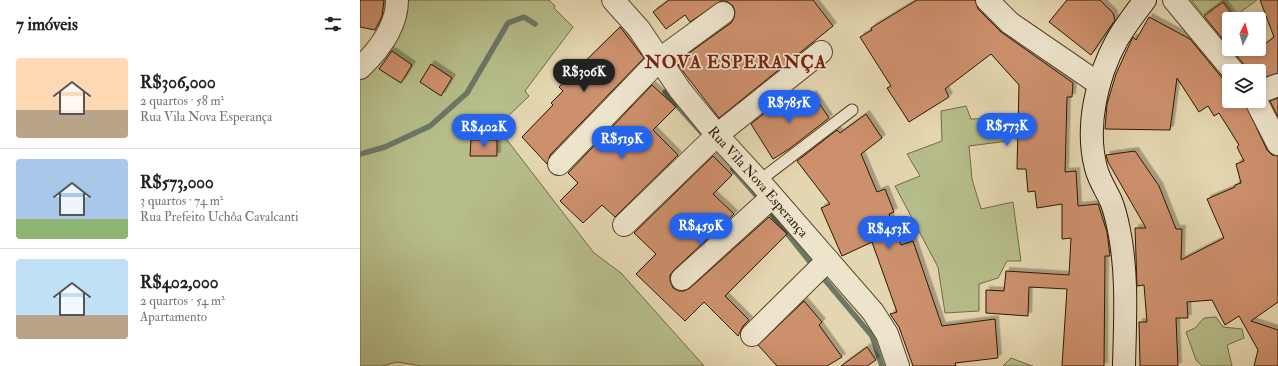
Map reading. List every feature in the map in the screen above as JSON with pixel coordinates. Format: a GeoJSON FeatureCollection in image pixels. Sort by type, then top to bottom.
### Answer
{"type":"FeatureCollection","features":[{"type":"Feature","properties":{"kind":"street"},"geometry":{"type":"LineString","coordinates":[[364,60],[383,41],[395,16],[397,0]]}},
{"type":"Feature","properties":{"kind":"street"},"geometry":{"type":"LineString","coordinates":[[987,0],[1010,23],[1099,84]]}},
{"type":"Feature","properties":{"kind":"street"},"geometry":{"type":"LineString","coordinates":[[1174,0],[1227,64]]}},
{"type":"Feature","properties":{"kind":"street","name":"Rua Vila Nova Esperança"},"geometry":{"type":"LineString","coordinates":[[622,3],[680,90],[717,135],[828,260],[881,323],[888,334],[898,366]]}},
{"type":"Feature","properties":{"kind":"street"},"geometry":{"type":"LineString","coordinates":[[1124,366],[1125,303],[1120,233],[1116,215],[1096,170],[1093,154],[1092,121],[1099,84],[1107,59],[1134,5]]}},
{"type":"Feature","properties":{"kind":"street"},"geometry":{"type":"LineString","coordinates":[[559,164],[660,59],[723,13]]}},
{"type":"Feature","properties":{"kind":"street"},"geometry":{"type":"LineString","coordinates":[[624,225],[717,135],[821,52]]}},
{"type":"Feature","properties":{"kind":"street"},"geometry":{"type":"LineString","coordinates":[[1266,89],[1278,85]]}},
{"type":"Feature","properties":{"kind":"street"},"geometry":{"type":"LineString","coordinates":[[1260,108],[1278,144]]}},
{"type":"Feature","properties":{"kind":"street"},"geometry":{"type":"LineString","coordinates":[[682,279],[766,189]]}},
{"type":"Feature","properties":{"kind":"street"},"geometry":{"type":"LineString","coordinates":[[752,335],[828,260]]}},
{"type":"Feature","properties":{"kind":"lane"},"geometry":{"type":"LineString","coordinates":[[766,189],[852,110]]}},
{"type":"Feature","properties":{"kind":"green space"},"geometry":{"type":"Polygon","coordinates":[[[401,0],[549,0],[555,6],[554,8],[573,27],[525,91],[529,96],[497,127],[594,253],[621,273],[704,366],[422,366],[397,362],[382,366],[360,366],[360,74],[393,50],[401,0]]]}},
{"type":"Feature","properties":{"kind":"green space"},"geometry":{"type":"Polygon","coordinates":[[[1191,0],[1223,0],[1203,15],[1191,0]]]}},
{"type":"Feature","properties":{"kind":"green space"},"geometry":{"type":"Polygon","coordinates":[[[1223,0],[1257,0],[1240,12],[1232,12],[1223,0]]]}},
{"type":"Feature","properties":{"kind":"green space"},"geometry":{"type":"Polygon","coordinates":[[[966,106],[971,119],[1005,118],[1008,141],[969,146],[972,179],[981,209],[1013,202],[1021,261],[1007,261],[998,278],[979,284],[979,311],[945,313],[938,267],[895,186],[920,176],[907,154],[942,141],[941,111],[966,106]]]}},
{"type":"Feature","properties":{"kind":"green space"},"geometry":{"type":"Polygon","coordinates":[[[1216,317],[1223,327],[1242,329],[1244,338],[1227,345],[1232,366],[1202,366],[1196,360],[1186,332],[1195,328],[1204,318],[1216,317]]]}},
{"type":"Feature","properties":{"kind":"green space"},"geometry":{"type":"Polygon","coordinates":[[[1011,358],[1032,366],[1003,366],[1011,358]]]}},
{"type":"Feature","properties":{"kind":"building"},"geometry":{"type":"Polygon","coordinates":[[[360,0],[384,0],[382,16],[375,30],[360,27],[360,0]]]}},
{"type":"Feature","properties":{"kind":"building"},"geometry":{"type":"Polygon","coordinates":[[[669,0],[813,0],[833,26],[719,118],[678,65],[690,55],[689,53],[731,23],[735,12],[733,6],[728,2],[721,1],[690,22],[685,15],[666,29],[653,12],[669,0]]]}},
{"type":"Feature","properties":{"kind":"building"},"geometry":{"type":"Polygon","coordinates":[[[917,0],[975,0],[978,9],[1001,32],[1073,83],[1072,97],[1067,97],[1065,172],[1076,171],[1078,206],[1098,204],[1107,232],[1110,256],[1105,256],[1104,366],[1062,366],[1067,289],[1029,287],[1028,316],[986,313],[986,290],[1004,291],[1006,271],[1069,275],[1071,238],[1062,239],[1062,204],[1037,208],[1035,191],[1028,192],[1026,169],[1017,169],[1019,85],[991,54],[945,89],[949,97],[909,122],[887,88],[891,86],[860,37],[872,30],[871,28],[917,0]]]}},
{"type":"Feature","properties":{"kind":"building"},"geometry":{"type":"Polygon","coordinates":[[[1067,0],[1100,0],[1113,13],[1115,20],[1091,55],[1049,22],[1067,0]]]}},
{"type":"Feature","properties":{"kind":"building"},"geometry":{"type":"Polygon","coordinates":[[[1260,0],[1278,0],[1278,73],[1266,77],[1266,64],[1243,64],[1237,56],[1266,56],[1266,43],[1274,37],[1266,12],[1265,12],[1260,0]]]}},
{"type":"Feature","properties":{"kind":"building"},"geometry":{"type":"Polygon","coordinates":[[[1223,2],[1230,12],[1222,12],[1222,38],[1204,16],[1223,2]]]}},
{"type":"Feature","properties":{"kind":"building"},"geometry":{"type":"Polygon","coordinates":[[[1149,17],[1190,39],[1222,78],[1222,108],[1247,108],[1267,150],[1272,155],[1278,156],[1278,302],[1251,321],[1278,330],[1278,366],[1254,366],[1258,350],[1239,316],[1225,325],[1212,300],[1187,302],[1188,318],[1176,318],[1178,366],[1140,366],[1139,322],[1147,322],[1144,285],[1137,286],[1135,228],[1146,228],[1108,162],[1106,155],[1135,151],[1159,186],[1176,229],[1182,229],[1181,260],[1224,238],[1207,199],[1241,183],[1236,164],[1244,161],[1237,147],[1239,145],[1219,113],[1214,116],[1208,106],[1199,112],[1177,78],[1170,130],[1105,129],[1107,104],[1116,74],[1133,37],[1136,40],[1149,17]]]}},
{"type":"Feature","properties":{"kind":"building"},"geometry":{"type":"Polygon","coordinates":[[[620,27],[644,58],[550,155],[547,164],[522,137],[553,105],[551,103],[563,91],[559,87],[620,27]]]}},
{"type":"Feature","properties":{"kind":"building"},"geometry":{"type":"Polygon","coordinates":[[[392,51],[412,65],[401,83],[379,69],[392,51]]]}},
{"type":"Feature","properties":{"kind":"building"},"geometry":{"type":"Polygon","coordinates":[[[431,64],[452,78],[441,96],[420,82],[431,64]]]}},
{"type":"Feature","properties":{"kind":"building"},"geometry":{"type":"Polygon","coordinates":[[[652,85],[676,107],[653,130],[678,155],[615,217],[602,205],[583,223],[560,201],[578,183],[568,173],[652,85]]]}},
{"type":"Feature","properties":{"kind":"building"},"geometry":{"type":"Polygon","coordinates":[[[813,94],[829,118],[789,149],[773,159],[751,124],[787,95],[795,107],[813,94]]]}},
{"type":"Feature","properties":{"kind":"building"},"geometry":{"type":"Polygon","coordinates":[[[1278,98],[1278,117],[1270,101],[1278,98]]]}},
{"type":"Feature","properties":{"kind":"building"},"geometry":{"type":"Polygon","coordinates":[[[866,114],[882,138],[861,154],[877,192],[885,189],[894,212],[889,214],[901,245],[913,241],[942,326],[995,319],[998,358],[955,363],[956,366],[913,366],[899,327],[890,314],[897,312],[872,242],[842,256],[821,208],[830,204],[797,161],[837,130],[840,133],[866,114]]]}},
{"type":"Feature","properties":{"kind":"building"},"geometry":{"type":"Polygon","coordinates":[[[471,140],[497,140],[497,156],[470,156],[471,140]]]}},
{"type":"Feature","properties":{"kind":"building"},"geometry":{"type":"Polygon","coordinates":[[[713,156],[732,175],[713,194],[734,214],[674,270],[670,275],[670,281],[673,288],[679,291],[684,291],[690,288],[769,217],[787,234],[725,296],[749,320],[743,326],[738,336],[704,302],[685,321],[636,274],[656,254],[634,233],[713,156]]]}},
{"type":"Feature","properties":{"kind":"building"},"geometry":{"type":"Polygon","coordinates":[[[804,301],[822,322],[819,325],[842,357],[827,366],[777,366],[758,345],[804,301]]]}},
{"type":"Feature","properties":{"kind":"building"},"geometry":{"type":"Polygon","coordinates":[[[867,347],[876,360],[867,366],[841,366],[867,347]]]}},
{"type":"Feature","properties":{"kind":"waterway"},"geometry":{"type":"LineString","coordinates":[[360,154],[385,147],[430,126],[467,93],[508,23],[524,17],[535,24]]}},
{"type":"Feature","properties":{"kind":"waterway"},"geometry":{"type":"LineString","coordinates":[[665,92],[701,132]]}},
{"type":"Feature","properties":{"kind":"waterway"},"geometry":{"type":"LineString","coordinates":[[733,169],[762,202]]}},
{"type":"Feature","properties":{"kind":"waterway"},"geometry":{"type":"LineString","coordinates":[[767,208],[814,267]]}},
{"type":"Feature","properties":{"kind":"waterway"},"geometry":{"type":"LineString","coordinates":[[820,274],[872,336],[882,366]]}},
{"type":"Feature","properties":{"kind":"district","name":"NOVA ESPERANÇA"},"geometry":{"type":"Point","coordinates":[736,62]}}]}
